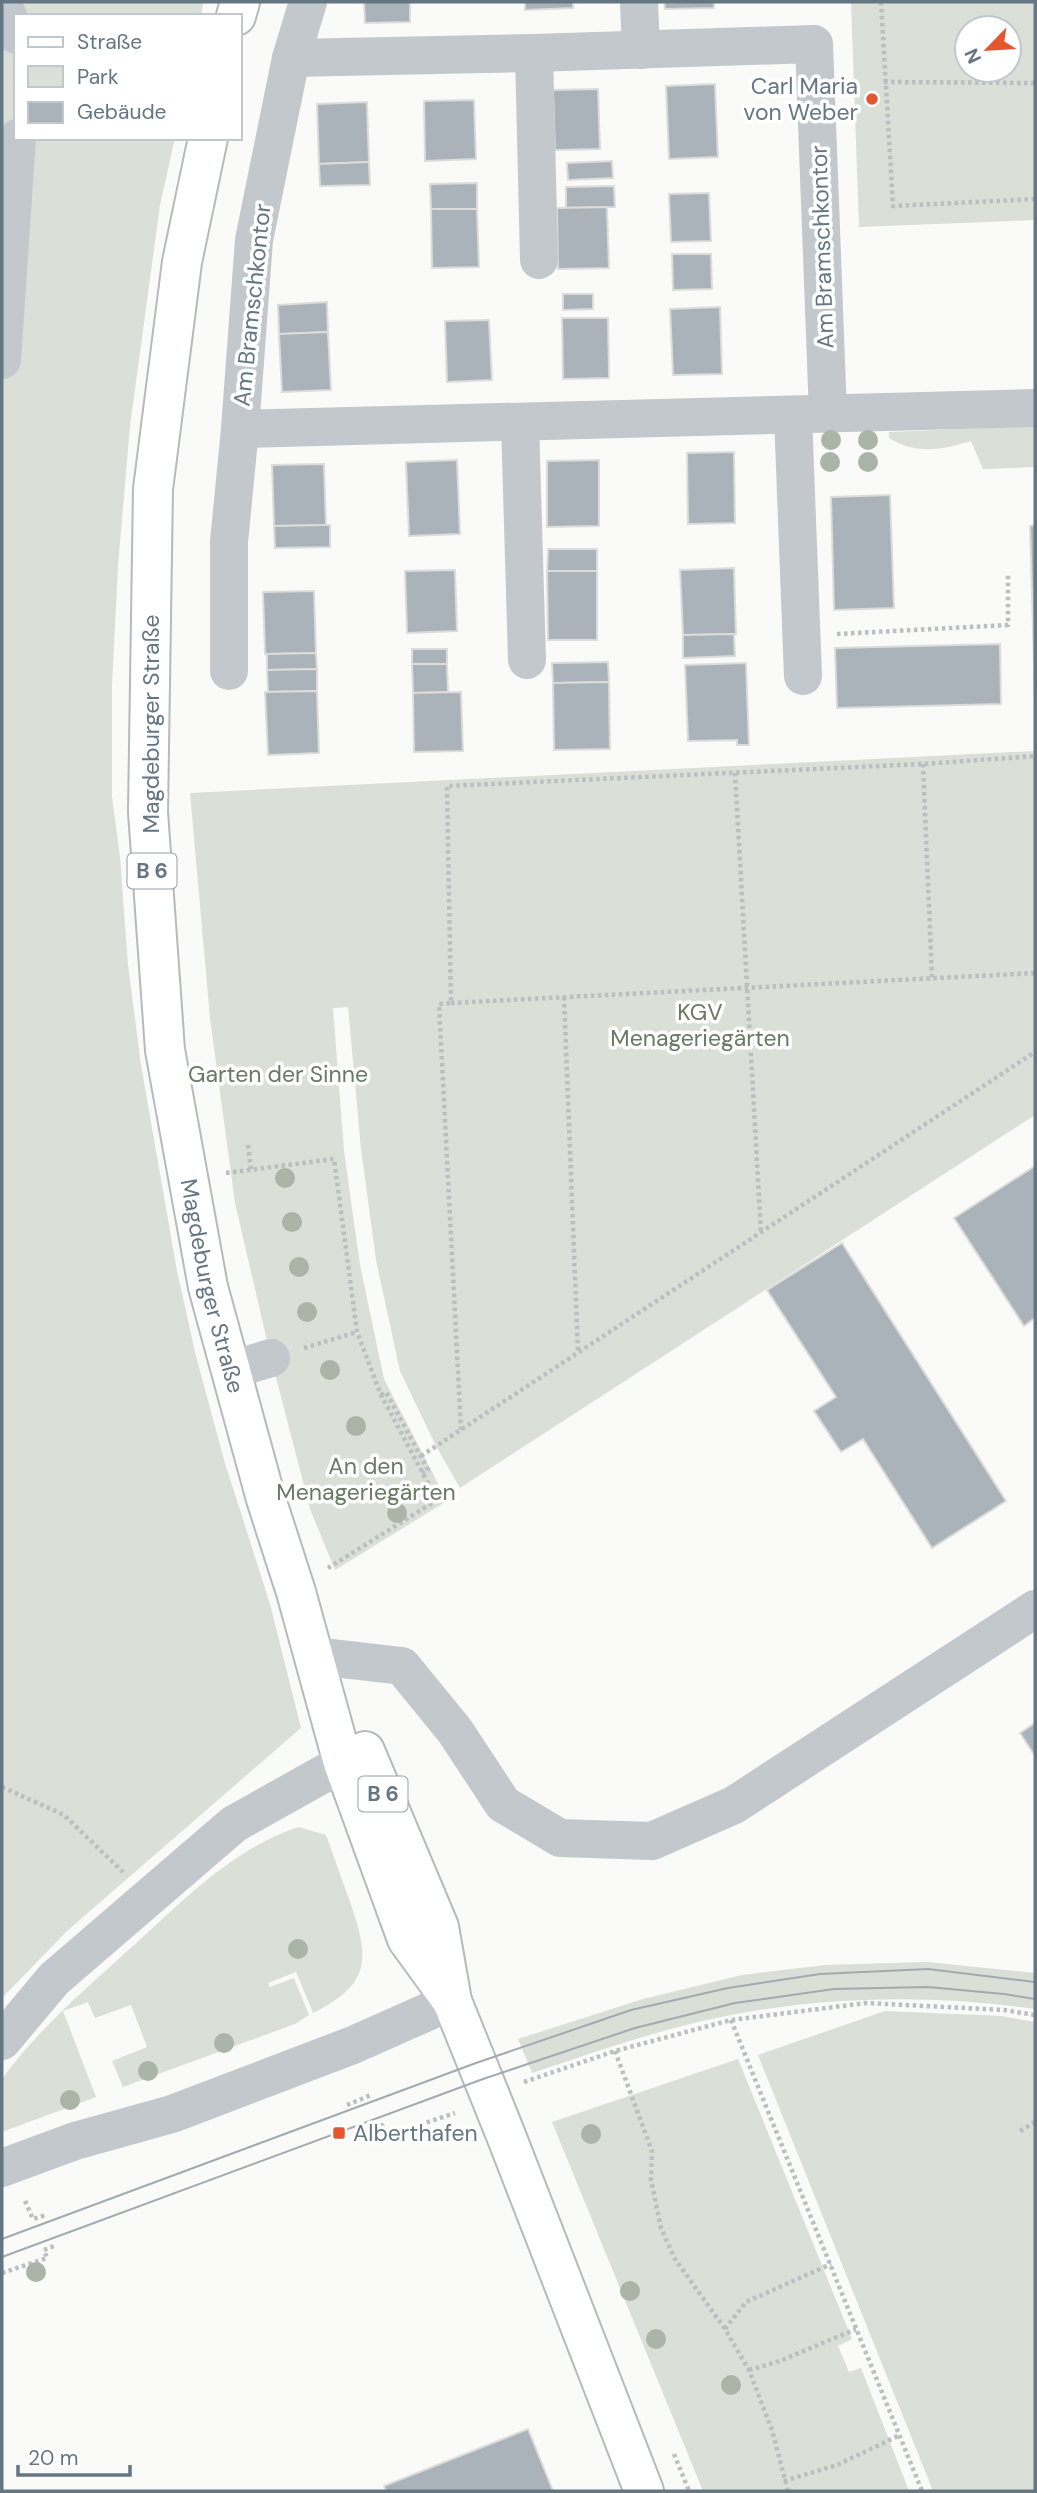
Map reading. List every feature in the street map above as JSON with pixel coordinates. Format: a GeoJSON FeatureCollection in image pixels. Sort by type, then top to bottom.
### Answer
{"type":"FeatureCollection","features":[{"type":"Feature","properties":{"kind":"main road","name":"Magdeburger Straße"},"geometry":{"type":"LineString","coordinates":[[208,140],[182,262],[153,489],[148,812],[165,1050],[208,1287],[266,1499],[296,1592],[344,1763],[407,1939],[452,2001]]}},
{"type":"Feature","properties":{"kind":"main road","name":"Magdeburger Straße"},"geometry":{"type":"LineString","coordinates":[[296,1592],[439,1927],[452,2001],[496,2110]]}},
{"type":"Feature","properties":{"kind":"main road","name":"B 6"},"geometry":{"type":"LineString","coordinates":[[496,2110],[644,2491]]}},
{"type":"Feature","properties":{"kind":"street"},"geometry":{"type":"LineString","coordinates":[[2,2],[14,30]]}},
{"type":"Feature","properties":{"kind":"street","name":"Am Bramschkontor"},"geometry":{"type":"LineString","coordinates":[[229,671],[229,542],[254,240],[291,58],[308,2]]}},
{"type":"Feature","properties":{"kind":"street"},"geometry":{"type":"LineString","coordinates":[[639,2],[641,50]]}},
{"type":"Feature","properties":{"kind":"street","name":"Am Bramschkontor"},"geometry":{"type":"LineString","coordinates":[[291,58],[814,44],[810,414],[803,676]]}},
{"type":"Feature","properties":{"kind":"street"},"geometry":{"type":"LineString","coordinates":[[534,53],[539,260]]}},
{"type":"Feature","properties":{"kind":"street"},"geometry":{"type":"LineString","coordinates":[[2,360],[17,140]]}},
{"type":"Feature","properties":{"kind":"street","name":"Am Bramschkontor"},"geometry":{"type":"LineString","coordinates":[[240,429],[1035,408]]}},
{"type":"Feature","properties":{"kind":"street"},"geometry":{"type":"LineString","coordinates":[[520,422],[527,660]]}},
{"type":"Feature","properties":{"kind":"street"},"geometry":{"type":"LineString","coordinates":[[231,1370],[271,1358]]}},
{"type":"Feature","properties":{"kind":"street"},"geometry":{"type":"LineString","coordinates":[[324,1657],[402,1666],[455,1731],[503,1804],[560,1838],[652,1841],[734,1805],[1035,1609]]}},
{"type":"Feature","properties":{"kind":"street"},"geometry":{"type":"LineString","coordinates":[[2,2041],[54,1979],[234,1824],[344,1763]]}},
{"type":"Feature","properties":{"kind":"street"},"geometry":{"type":"LineString","coordinates":[[2,2168],[75,2141],[172,2114],[324,2056],[452,2001]]}},
{"type":"Feature","properties":{"kind":"path"},"geometry":{"type":"LineString","coordinates":[[881,2],[893,206],[1035,199]]}},
{"type":"Feature","properties":{"kind":"path"},"geometry":{"type":"LineString","coordinates":[[884,82],[1035,83]]}},
{"type":"Feature","properties":{"kind":"path"},"geometry":{"type":"LineString","coordinates":[[832,634],[1008,625],[1008,573]]}},
{"type":"Feature","properties":{"kind":"path"},"geometry":{"type":"LineString","coordinates":[[451,1003],[447,786],[923,764],[1035,756]]}},
{"type":"Feature","properties":{"kind":"path"},"geometry":{"type":"LineString","coordinates":[[923,764],[932,978]]}},
{"type":"Feature","properties":{"kind":"path"},"geometry":{"type":"LineString","coordinates":[[735,773],[761,1234]]}},
{"type":"Feature","properties":{"kind":"path"},"geometry":{"type":"LineString","coordinates":[[461,1430],[439,1004],[1035,973]]}},
{"type":"Feature","properties":{"kind":"path"},"geometry":{"type":"LineString","coordinates":[[564,997],[578,1354]]}},
{"type":"Feature","properties":{"kind":"path"},"geometry":{"type":"LineString","coordinates":[[421,1456],[1035,1052]]}},
{"type":"Feature","properties":{"kind":"path"},"geometry":{"type":"LineString","coordinates":[[248,1145],[251,1170]]}},
{"type":"Feature","properties":{"kind":"path"},"geometry":{"type":"LineString","coordinates":[[188,1178],[334,1159],[357,1332],[381,1395],[438,1500],[332,1565],[296,1592]]}},
{"type":"Feature","properties":{"kind":"path"},"geometry":{"type":"LineString","coordinates":[[271,1358],[357,1332]]}},
{"type":"Feature","properties":{"kind":"path"},"geometry":{"type":"LineString","coordinates":[[381,1395],[386,1392],[428,1469],[422,1472]]}},
{"type":"Feature","properties":{"kind":"path"},"geometry":{"type":"LineString","coordinates":[[2,1787],[64,1815],[93,1846]]}},
{"type":"Feature","properties":{"kind":"path"},"geometry":{"type":"LineString","coordinates":[[527,2089],[524,2082],[615,2050],[731,2020],[866,2003],[1004,2010],[1035,2015]]}},
{"type":"Feature","properties":{"kind":"path"},"geometry":{"type":"LineString","coordinates":[[731,2020],[922,2491]]}},
{"type":"Feature","properties":{"kind":"path"},"geometry":{"type":"LineString","coordinates":[[615,2050],[634,2095],[652,2151],[651,2180],[661,2228],[675,2259],[725,2329],[749,2370],[772,2430],[788,2491]]}},
{"type":"Feature","properties":{"kind":"path"},"geometry":{"type":"LineString","coordinates":[[347,2105],[371,2095]]}},
{"type":"Feature","properties":{"kind":"path"},"geometry":{"type":"LineString","coordinates":[[361,2133],[382,2125],[386,2136],[454,2112],[460,2125],[496,2110]]}},
{"type":"Feature","properties":{"kind":"path"},"geometry":{"type":"LineString","coordinates":[[1020,2131],[1035,2122]]}},
{"type":"Feature","properties":{"kind":"path"},"geometry":{"type":"LineString","coordinates":[[33,2219],[47,2215]]}},
{"type":"Feature","properties":{"kind":"path"},"geometry":{"type":"LineString","coordinates":[[2,2273],[47,2258],[44,2250],[56,2245]]}},
{"type":"Feature","properties":{"kind":"path"},"geometry":{"type":"LineString","coordinates":[[725,2329],[746,2302],[831,2264]]}},
{"type":"Feature","properties":{"kind":"path"},"geometry":{"type":"LineString","coordinates":[[749,2370],[780,2361],[856,2329]]}},
{"type":"Feature","properties":{"kind":"path"},"geometry":{"type":"LineString","coordinates":[[784,2481],[837,2465],[900,2435]]}},
{"type":"Feature","properties":{"kind":"green space"},"geometry":{"type":"Polygon","coordinates":[[[2,2],[203,2],[201,14],[14,14],[14,140],[175,140],[160,205],[130,426],[118,566],[112,686],[112,797],[120,857],[128,965],[141,1065],[177,1271],[224,1460],[270,1604],[301,1728],[67,1931],[2,1998],[2,2]]]}},
{"type":"Feature","properties":{"kind":"green space"},"geometry":{"type":"Polygon","coordinates":[[[851,2],[1035,2],[1035,220],[859,227],[851,2]]]}},
{"type":"Feature","properties":{"kind":"green space"},"geometry":{"type":"Polygon","coordinates":[[[1035,426],[1035,467],[983,469],[971,441],[949,447],[919,449],[889,438],[889,432],[1035,426]]]}},
{"type":"Feature","properties":{"kind":"green space","name":"KGV Menageriegärten"},"geometry":{"type":"Polygon","coordinates":[[[1035,751],[1035,1115],[460,1488],[436,1446],[400,1371],[376,1260],[361,1149],[348,1007],[333,1008],[344,1151],[360,1265],[384,1379],[447,1501],[335,1570],[310,1509],[235,1203],[210,1018],[190,793],[1035,751]]]}},
{"type":"Feature","properties":{"kind":"green space"},"geometry":{"type":"Polygon","coordinates":[[[299,1827],[326,1835],[357,1922],[361,1939],[361,1968],[346,1991],[313,2013],[296,1972],[268,1983],[270,1987],[294,1978],[309,2015],[295,2024],[123,2087],[112,2061],[147,2047],[131,2005],[95,2018],[88,2002],[63,2011],[96,2097],[2,2132],[2,2079],[48,2025],[99,1976],[210,1877],[252,1848],[299,1827]]]}},
{"type":"Feature","properties":{"kind":"green space"},"geometry":{"type":"Polygon","coordinates":[[[927,1962],[1035,1973],[1035,2009],[916,1999],[795,2005],[693,2023],[532,2073],[518,2039],[643,1999],[742,1975],[825,1965],[927,1962]]]}},
{"type":"Feature","properties":{"kind":"green space"},"geometry":{"type":"Polygon","coordinates":[[[885,2011],[1001,2016],[1035,2022],[1035,2491],[933,2491],[758,2055],[885,2011]]]}},
{"type":"Feature","properties":{"kind":"green space"},"geometry":{"type":"Polygon","coordinates":[[[738,2059],[852,2339],[838,2346],[849,2372],[861,2368],[909,2491],[703,2491],[552,2122],[738,2059]]]}},
{"type":"Feature","properties":{"kind":"building"},"geometry":{"type":"Polygon","coordinates":[[[364,2],[410,2],[410,22],[365,23],[364,2]]]}},
{"type":"Feature","properties":{"kind":"building"},"geometry":{"type":"Polygon","coordinates":[[[525,2],[573,2],[573,8],[525,10],[525,2]]]}},
{"type":"Feature","properties":{"kind":"building"},"geometry":{"type":"Polygon","coordinates":[[[664,2],[714,2],[714,8],[665,9],[664,2]]]}},
{"type":"Feature","properties":{"kind":"building"},"geometry":{"type":"Polygon","coordinates":[[[715,84],[718,157],[669,159],[666,86],[715,84]]]}},
{"type":"Feature","properties":{"kind":"building"},"geometry":{"type":"Polygon","coordinates":[[[598,89],[600,149],[555,150],[553,90],[598,89]]]}},
{"type":"Feature","properties":{"kind":"building"},"geometry":{"type":"Polygon","coordinates":[[[474,100],[476,159],[425,161],[424,101],[474,100]]]}},
{"type":"Feature","properties":{"kind":"building"},"geometry":{"type":"Polygon","coordinates":[[[367,102],[369,162],[319,164],[317,104],[367,102]]]}},
{"type":"Feature","properties":{"kind":"building"},"geometry":{"type":"Polygon","coordinates":[[[612,161],[613,178],[568,180],[567,163],[612,161]]]}},
{"type":"Feature","properties":{"kind":"building"},"geometry":{"type":"Polygon","coordinates":[[[369,162],[370,185],[320,186],[319,164],[369,162]]]}},
{"type":"Feature","properties":{"kind":"building"},"geometry":{"type":"Polygon","coordinates":[[[477,183],[477,209],[431,209],[430,184],[477,183]]]}},
{"type":"Feature","properties":{"kind":"building"},"geometry":{"type":"Polygon","coordinates":[[[614,186],[615,207],[566,208],[566,187],[614,186]]]}},
{"type":"Feature","properties":{"kind":"building"},"geometry":{"type":"Polygon","coordinates":[[[709,193],[711,241],[671,242],[669,194],[709,193]]]}},
{"type":"Feature","properties":{"kind":"building"},"geometry":{"type":"Polygon","coordinates":[[[607,207],[609,268],[558,269],[557,208],[607,207]]]}},
{"type":"Feature","properties":{"kind":"building"},"geometry":{"type":"Polygon","coordinates":[[[431,209],[477,209],[479,267],[432,268],[431,209]]]}},
{"type":"Feature","properties":{"kind":"building"},"geometry":{"type":"Polygon","coordinates":[[[672,254],[711,254],[712,289],[673,290],[672,254]]]}},
{"type":"Feature","properties":{"kind":"building"},"geometry":{"type":"Polygon","coordinates":[[[563,294],[593,294],[593,309],[563,310],[563,294]]]}},
{"type":"Feature","properties":{"kind":"building"},"geometry":{"type":"Polygon","coordinates":[[[327,302],[328,332],[279,334],[278,305],[327,302]]]}},
{"type":"Feature","properties":{"kind":"building"},"geometry":{"type":"Polygon","coordinates":[[[720,307],[722,374],[673,375],[670,309],[720,307]]]}},
{"type":"Feature","properties":{"kind":"building"},"geometry":{"type":"Polygon","coordinates":[[[562,318],[608,318],[609,378],[563,379],[562,318]]]}},
{"type":"Feature","properties":{"kind":"building"},"geometry":{"type":"Polygon","coordinates":[[[489,320],[492,380],[447,382],[445,321],[489,320]]]}},
{"type":"Feature","properties":{"kind":"building"},"geometry":{"type":"Polygon","coordinates":[[[328,332],[331,390],[282,392],[279,334],[328,332]]]}},
{"type":"Feature","properties":{"kind":"building"},"geometry":{"type":"Polygon","coordinates":[[[734,452],[735,523],[688,524],[687,453],[734,452]]]}},
{"type":"Feature","properties":{"kind":"building"},"geometry":{"type":"Polygon","coordinates":[[[457,460],[460,534],[409,536],[406,462],[457,460]]]}},
{"type":"Feature","properties":{"kind":"building"},"geometry":{"type":"Polygon","coordinates":[[[599,460],[599,526],[547,527],[547,461],[599,460]]]}},
{"type":"Feature","properties":{"kind":"building"},"geometry":{"type":"Polygon","coordinates":[[[324,464],[326,525],[274,526],[272,465],[324,464]]]}},
{"type":"Feature","properties":{"kind":"building"},"geometry":{"type":"Polygon","coordinates":[[[890,495],[894,608],[834,610],[831,497],[890,495]]]}},
{"type":"Feature","properties":{"kind":"building"},"geometry":{"type":"Polygon","coordinates":[[[330,525],[330,547],[275,548],[274,526],[330,525]]]}},
{"type":"Feature","properties":{"kind":"building"},"geometry":{"type":"Polygon","coordinates":[[[1035,525],[1035,700],[1030,526],[1035,525]]]}},
{"type":"Feature","properties":{"kind":"building"},"geometry":{"type":"Polygon","coordinates":[[[548,549],[597,549],[597,571],[547,571],[548,549]]]}},
{"type":"Feature","properties":{"kind":"building"},"geometry":{"type":"Polygon","coordinates":[[[734,568],[736,634],[683,635],[680,570],[734,568]]]}},
{"type":"Feature","properties":{"kind":"building"},"geometry":{"type":"Polygon","coordinates":[[[455,570],[457,631],[407,633],[405,571],[455,570]]]}},
{"type":"Feature","properties":{"kind":"building"},"geometry":{"type":"Polygon","coordinates":[[[547,571],[597,571],[597,640],[548,640],[547,571]]]}},
{"type":"Feature","properties":{"kind":"building"},"geometry":{"type":"Polygon","coordinates":[[[314,591],[316,653],[265,654],[263,592],[314,591]]]}},
{"type":"Feature","properties":{"kind":"building"},"geometry":{"type":"Polygon","coordinates":[[[734,634],[735,656],[683,658],[683,635],[734,634]]]}},
{"type":"Feature","properties":{"kind":"building"},"geometry":{"type":"Polygon","coordinates":[[[1000,644],[1001,704],[837,708],[835,648],[1000,644]]]}},
{"type":"Feature","properties":{"kind":"building"},"geometry":{"type":"Polygon","coordinates":[[[412,649],[447,649],[447,664],[412,664],[412,649]]]}},
{"type":"Feature","properties":{"kind":"building"},"geometry":{"type":"Polygon","coordinates":[[[316,653],[317,669],[267,670],[267,654],[316,653]]]}},
{"type":"Feature","properties":{"kind":"building"},"geometry":{"type":"Polygon","coordinates":[[[608,662],[609,682],[553,683],[552,663],[608,662]]]}},
{"type":"Feature","properties":{"kind":"building"},"geometry":{"type":"Polygon","coordinates":[[[746,663],[749,745],[737,745],[737,740],[688,741],[685,665],[746,663]]]}},
{"type":"Feature","properties":{"kind":"building"},"geometry":{"type":"Polygon","coordinates":[[[412,664],[447,664],[448,692],[413,693],[412,664]]]}},
{"type":"Feature","properties":{"kind":"building"},"geometry":{"type":"Polygon","coordinates":[[[317,669],[317,691],[268,692],[267,670],[317,669]]]}},
{"type":"Feature","properties":{"kind":"building"},"geometry":{"type":"Polygon","coordinates":[[[609,682],[610,749],[554,750],[553,683],[609,682]]]}},
{"type":"Feature","properties":{"kind":"building"},"geometry":{"type":"Polygon","coordinates":[[[317,691],[319,753],[268,755],[265,692],[317,691]]]}},
{"type":"Feature","properties":{"kind":"building"},"geometry":{"type":"Polygon","coordinates":[[[461,692],[463,751],[414,752],[413,693],[461,692]]]}},
{"type":"Feature","properties":{"kind":"building"},"geometry":{"type":"Polygon","coordinates":[[[1035,1166],[1035,1318],[1024,1326],[954,1218],[1035,1166]]]}},
{"type":"Feature","properties":{"kind":"building"},"geometry":{"type":"Polygon","coordinates":[[[842,1243],[1006,1501],[932,1548],[863,1439],[841,1452],[814,1411],[836,1397],[767,1290],[842,1243]]]}},
{"type":"Feature","properties":{"kind":"building"},"geometry":{"type":"Polygon","coordinates":[[[1035,1723],[1035,1756],[1020,1733],[1035,1723]]]}},
{"type":"Feature","properties":{"kind":"building"},"geometry":{"type":"Polygon","coordinates":[[[528,2429],[553,2491],[386,2491],[384,2486],[528,2429]]]}},
{"type":"Feature","properties":{"kind":"tram line"},"geometry":{"type":"LineString","coordinates":[[2,2239],[476,2063],[631,2010],[728,1988],[820,1974],[928,1969],[1035,1982]]}},
{"type":"Feature","properties":{"kind":"tram line"},"geometry":{"type":"LineString","coordinates":[[2,2257],[483,2079],[635,2028],[735,2003],[834,1989],[928,1987],[1035,1999]]}},
{"type":"Feature","properties":{"kind":"place","name":"Carl Maria von Weber"},"geometry":{"type":"Point","coordinates":[872,99]}},
{"type":"Feature","properties":{"kind":"place","name":"Alberthafen"},"geometry":{"type":"Point","coordinates":[339,2133]}},
{"type":"Feature","properties":{"kind":"park label","name":"Garten der Sinne"},"geometry":{"type":"Point","coordinates":[278,1074]}},
{"type":"Feature","properties":{"kind":"park label","name":"An den Menageriegärten"},"geometry":{"type":"Point","coordinates":[366,1479]}}]}
